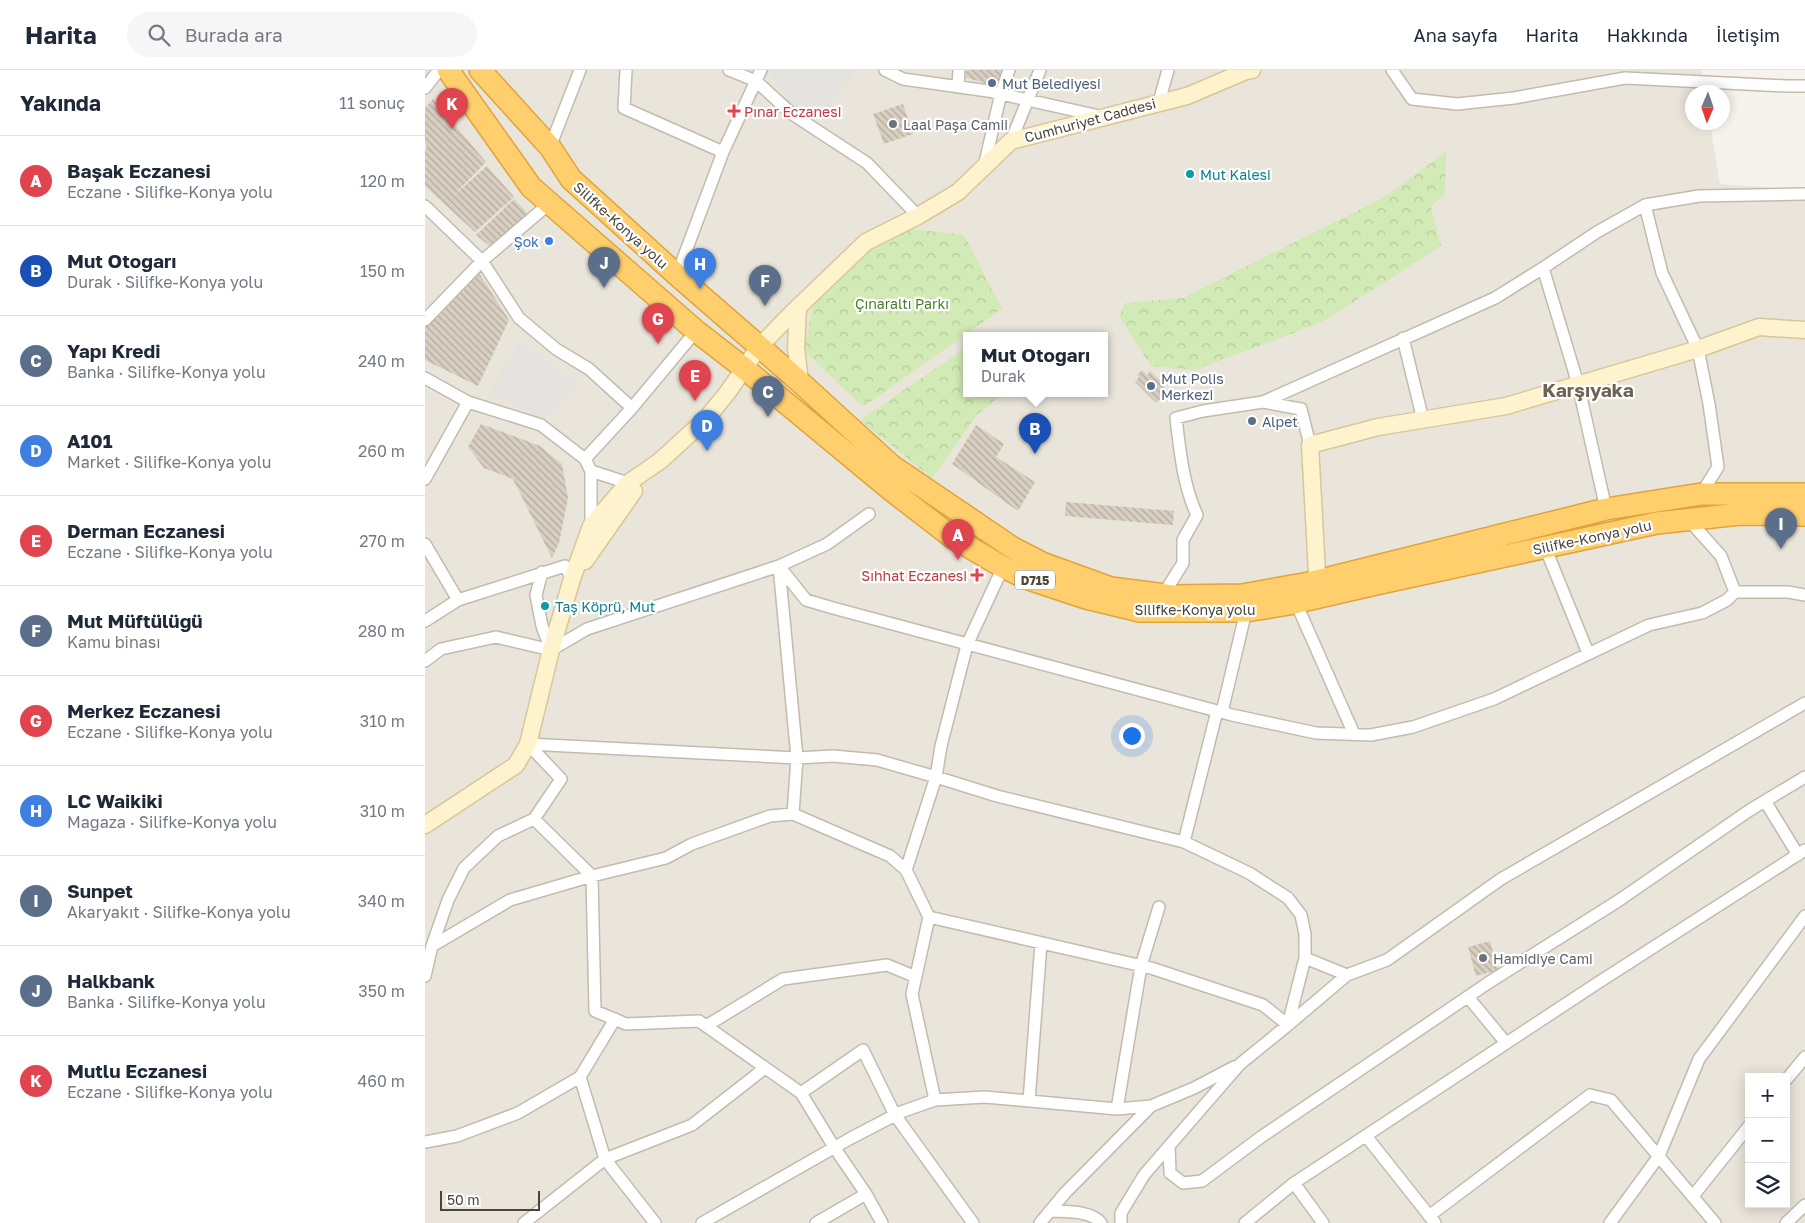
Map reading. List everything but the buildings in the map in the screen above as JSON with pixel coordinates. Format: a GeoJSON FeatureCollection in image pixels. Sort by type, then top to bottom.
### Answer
{"type":"FeatureCollection","features":[{"type":"Feature","properties":{"kind":"highway","name":"Silifke-Konya yolu"},"geometry":{"type":"LineString","coordinates":[[449,70],[531,187],[696,331],[952,537],[1026,578],[1086,598],[1140,611],[1246,611],[1296,603],[1318,589],[1606,509],[1701,494],[1805,494]]}},
{"type":"Feature","properties":{"kind":"highway","name":"Silifke-Konya yolu"},"geometry":{"type":"LineString","coordinates":[[479,70],[549,147],[571,179],[677,276],[800,382],[891,466],[1013,548],[1042,563],[1111,588],[1163,594],[1242,595],[1318,589],[1545,547],[1657,523],[1740,514],[1805,515]]}},
{"type":"Feature","properties":{"kind":"street"},"geometry":{"type":"LineString","coordinates":[[425,88],[439,70]]}},
{"type":"Feature","properties":{"kind":"street"},"geometry":{"type":"LineString","coordinates":[[549,147],[580,70]]}},
{"type":"Feature","properties":{"kind":"street"},"geometry":{"type":"LineString","coordinates":[[626,70],[624,108],[723,152]]}},
{"type":"Feature","properties":{"kind":"street"},"geometry":{"type":"LineString","coordinates":[[729,70],[759,75],[792,114],[867,163],[918,216]]}},
{"type":"Feature","properties":{"kind":"street"},"geometry":{"type":"LineString","coordinates":[[885,70],[903,79],[1028,99],[1103,118]]}},
{"type":"Feature","properties":{"kind":"street"},"geometry":{"type":"LineString","coordinates":[[958,87],[959,70]]}},
{"type":"Feature","properties":{"kind":"street"},"geometry":{"type":"LineString","coordinates":[[984,167],[1001,94],[1009,70]]}},
{"type":"Feature","properties":{"kind":"street"},"geometry":{"type":"LineString","coordinates":[[1011,141],[1040,70]]}},
{"type":"Feature","properties":{"kind":"street"},"geometry":{"type":"LineString","coordinates":[[1159,102],[1168,70]]}},
{"type":"Feature","properties":{"kind":"street","name":"Cumhuriyet Caddesi"},"geometry":{"type":"LineString","coordinates":[[660,461],[707,419],[745,369],[759,347],[866,242],[918,216],[958,192],[1011,141],[1187,96],[1252,70]]}},
{"type":"Feature","properties":{"kind":"street"},"geometry":{"type":"LineString","coordinates":[[1391,70],[1412,99],[1457,104],[1513,98],[1625,78],[1805,86]]}},
{"type":"Feature","properties":{"kind":"street"},"geometry":{"type":"LineString","coordinates":[[677,276],[723,152],[759,75]]}},
{"type":"Feature","properties":{"kind":"street"},"geometry":{"type":"LineString","coordinates":[[1163,594],[1183,563],[1183,540],[1197,515],[1190,501],[1181,460],[1176,418],[1203,411],[1263,402],[1495,298],[1597,232],[1645,205],[1699,196],[1805,194]]}},
{"type":"Feature","properties":{"kind":"street"},"geometry":{"type":"LineString","coordinates":[[425,320],[482,261],[550,204]]}},
{"type":"Feature","properties":{"kind":"street"},"geometry":{"type":"LineString","coordinates":[[1645,205],[1662,273],[1699,349],[1718,468],[1701,494]]}},
{"type":"Feature","properties":{"kind":"street"},"geometry":{"type":"LineString","coordinates":[[425,206],[482,261],[519,318],[556,349],[589,370],[632,408]]}},
{"type":"Feature","properties":{"kind":"street"},"geometry":{"type":"LineString","coordinates":[[1543,268],[1578,384],[1606,509]]}},
{"type":"Feature","properties":{"kind":"street"},"geometry":{"type":"LineString","coordinates":[[799,307],[796,348],[800,382]]}},
{"type":"Feature","properties":{"kind":"street"},"geometry":{"type":"LineString","coordinates":[[1310,445],[1378,427],[1506,406],[1699,349],[1759,327],[1805,330]]}},
{"type":"Feature","properties":{"kind":"street"},"geometry":{"type":"LineString","coordinates":[[585,459],[632,408],[696,331]]}},
{"type":"Feature","properties":{"kind":"street"},"geometry":{"type":"LineString","coordinates":[[1403,338],[1423,420]]}},
{"type":"Feature","properties":{"kind":"street"},"geometry":{"type":"LineString","coordinates":[[425,378],[468,402],[541,425],[585,459],[591,471],[591,526],[572,579],[550,627]]}},
{"type":"Feature","properties":{"kind":"street"},"geometry":{"type":"LineString","coordinates":[[425,479],[468,402]]}},
{"type":"Feature","properties":{"kind":"street"},"geometry":{"type":"LineString","coordinates":[[1263,402],[1301,409],[1310,445],[1318,589]]}},
{"type":"Feature","properties":{"kind":"street"},"geometry":{"type":"LineString","coordinates":[[591,526],[628,483],[660,461]]}},
{"type":"Feature","properties":{"kind":"street"},"geometry":{"type":"LineString","coordinates":[[572,579],[628,498],[660,461]]}},
{"type":"Feature","properties":{"kind":"street"},"geometry":{"type":"LineString","coordinates":[[591,471],[628,483]]}},
{"type":"Feature","properties":{"kind":"street"},"geometry":{"type":"LineString","coordinates":[[425,661],[441,649],[496,637],[551,650],[587,629],[779,566],[827,544],[869,514]]}},
{"type":"Feature","properties":{"kind":"street"},"geometry":{"type":"LineString","coordinates":[[1688,519],[1721,556],[1735,592]]}},
{"type":"Feature","properties":{"kind":"street"},"geometry":{"type":"LineString","coordinates":[[425,544],[458,600]]}},
{"type":"Feature","properties":{"kind":"street"},"geometry":{"type":"LineString","coordinates":[[1545,547],[1588,653]]}},
{"type":"Feature","properties":{"kind":"street"},"geometry":{"type":"LineString","coordinates":[[425,621],[458,600],[542,572],[565,566],[572,579]]}},
{"type":"Feature","properties":{"kind":"street"},"geometry":{"type":"LineString","coordinates":[[779,566],[806,600],[1220,712],[1316,733],[1371,735],[1413,727],[1494,698],[1649,625],[1702,613],[1727,600],[1735,592],[1787,592],[1805,595]]}},
{"type":"Feature","properties":{"kind":"street"},"geometry":{"type":"LineString","coordinates":[[779,566],[797,758],[793,814]]}},
{"type":"Feature","properties":{"kind":"street"},"geometry":{"type":"LineString","coordinates":[[906,870],[936,777],[941,746],[967,645],[1003,566]]}},
{"type":"Feature","properties":{"kind":"street"},"geometry":{"type":"LineString","coordinates":[[425,825],[516,765],[529,744],[551,650],[550,627],[536,596],[542,572]]}},
{"type":"Feature","properties":{"kind":"street"},"geometry":{"type":"LineString","coordinates":[[1296,603],[1354,734]]}},
{"type":"Feature","properties":{"kind":"street"},"geometry":{"type":"LineString","coordinates":[[1184,842],[1246,611]]}},
{"type":"Feature","properties":{"kind":"street"},"geometry":{"type":"LineString","coordinates":[[1121,1223],[1121,1213],[1144,1175],[1240,1064],[1347,975],[1387,960],[1501,879],[1805,703]]}},
{"type":"Feature","properties":{"kind":"street"},"geometry":{"type":"LineString","coordinates":[[529,744],[797,758],[833,756],[877,760],[997,796],[1184,842],[1249,873],[1288,898],[1301,915],[1305,934],[1305,958],[1288,1024]]}},
{"type":"Feature","properties":{"kind":"street"},"geometry":{"type":"LineString","coordinates":[[425,976],[432,946],[448,900],[464,868],[498,836],[534,819],[561,779],[529,744]]}},
{"type":"Feature","properties":{"kind":"street"},"geometry":{"type":"LineString","coordinates":[[1169,1146],[1170,1173],[1183,1182],[1202,1181],[1261,1137],[1468,997],[1618,901],[1765,801],[1805,777]]}},
{"type":"Feature","properties":{"kind":"street"},"geometry":{"type":"LineString","coordinates":[[1245,1223],[1294,1183],[1801,852],[1765,801]]}},
{"type":"Feature","properties":{"kind":"street"},"geometry":{"type":"LineString","coordinates":[[432,946],[510,900],[592,876],[666,858],[692,844],[770,816],[793,814],[890,856],[906,870],[929,917],[912,994],[935,1100]]}},
{"type":"Feature","properties":{"kind":"street"},"geometry":{"type":"LineString","coordinates":[[534,819],[592,876],[595,1011],[626,1024],[699,1021],[801,1093],[866,1194],[882,1223]]}},
{"type":"Feature","properties":{"kind":"street"},"geometry":{"type":"LineString","coordinates":[[1117,1109],[1141,966],[1159,907]]}},
{"type":"Feature","properties":{"kind":"street"},"geometry":{"type":"LineString","coordinates":[[1610,1223],[1659,1156],[1699,1059],[1805,916]]}},
{"type":"Feature","properties":{"kind":"street"},"geometry":{"type":"LineString","coordinates":[[929,917],[1141,966],[1263,1005],[1288,1024]]}},
{"type":"Feature","properties":{"kind":"street"},"geometry":{"type":"LineString","coordinates":[[1029,1101],[1041,943]]}},
{"type":"Feature","properties":{"kind":"street"},"geometry":{"type":"LineString","coordinates":[[1305,958],[1347,975]]}},
{"type":"Feature","properties":{"kind":"street"},"geometry":{"type":"LineString","coordinates":[[706,1026],[783,979],[887,965],[916,977]]}},
{"type":"Feature","properties":{"kind":"street"},"geometry":{"type":"LineString","coordinates":[[1468,997],[1507,1044]]}},
{"type":"Feature","properties":{"kind":"street"},"geometry":{"type":"LineString","coordinates":[[425,1142],[457,1136],[518,1113],[580,1077],[615,1019]]}},
{"type":"Feature","properties":{"kind":"street"},"geometry":{"type":"LineString","coordinates":[[801,1093],[863,1050],[895,1115],[973,1223]]}},
{"type":"Feature","properties":{"kind":"street"},"geometry":{"type":"LineString","coordinates":[[1790,1075],[1805,1057]]}},
{"type":"Feature","properties":{"kind":"street"},"geometry":{"type":"LineString","coordinates":[[702,1223],[834,1147],[895,1115],[935,1100],[985,1098],[1117,1109],[1151,1106],[1194,1088],[1240,1064]]}},
{"type":"Feature","properties":{"kind":"street"},"geometry":{"type":"LineString","coordinates":[[524,1223],[605,1159],[692,1125],[765,1068]]}},
{"type":"Feature","properties":{"kind":"street"},"geometry":{"type":"LineString","coordinates":[[580,1077],[605,1159],[655,1223]]}},
{"type":"Feature","properties":{"kind":"street"},"geometry":{"type":"LineString","coordinates":[[1366,1136],[1432,1219],[1589,1095],[1611,1100],[1715,1223]]}},
{"type":"Feature","properties":{"kind":"street"},"geometry":{"type":"LineString","coordinates":[[1040,1223],[1065,1193],[1151,1106]]}},
{"type":"Feature","properties":{"kind":"street"},"geometry":{"type":"LineString","coordinates":[[1693,1196],[1745,1131]]}},
{"type":"Feature","properties":{"kind":"street"},"geometry":{"type":"LineString","coordinates":[[1294,1183],[1323,1223]]}},
{"type":"Feature","properties":{"kind":"street"},"geometry":{"type":"LineString","coordinates":[[816,1223],[866,1194]]}},
{"type":"Feature","properties":{"kind":"street"},"geometry":{"type":"LineString","coordinates":[[1786,1223],[1805,1206]]}},
{"type":"Feature","properties":{"kind":"street"},"geometry":{"type":"LineString","coordinates":[[1050,1211],[1076,1213],[1097,1218],[1101,1223]]}},
{"type":"Feature","properties":{"kind":"shaded area"},"geometry":{"type":"Polygon","coordinates":[[[425,70],[1701,70],[1704,85],[1685,85],[1685,130],[1711,130],[1720,184],[1805,190],[1805,1223],[425,1223],[425,70]]]}},
{"type":"Feature","properties":{"kind":"shaded area"},"geometry":{"type":"Polygon","coordinates":[[[770,70],[855,70],[820,121],[788,103],[770,70]]]}},
{"type":"Feature","properties":{"kind":"shaded area"},"geometry":{"type":"Polygon","coordinates":[[[520,341],[579,385],[544,419],[488,393],[520,341]]]}},
{"type":"Feature","properties":{"kind":"green space"},"geometry":{"type":"Polygon","coordinates":[[[1446,152],[1445,194],[1431,207],[1441,246],[1322,322],[1195,370],[1151,366],[1119,317],[1125,303],[1183,298],[1383,198],[1446,152]]]}},
{"type":"Feature","properties":{"kind":"green space","name":"Çınaraltı Parkı"},"geometry":{"type":"Polygon","coordinates":[[[911,229],[964,235],[1002,309],[969,332],[963,332],[963,336],[863,407],[804,351],[814,299],[869,250],[911,229]]]}},
{"type":"Feature","properties":{"kind":"green space"},"geometry":{"type":"Polygon","coordinates":[[[963,350],[963,397],[999,397],[978,414],[932,478],[860,420],[963,350]]]}},
{"type":"Feature","properties":{"kind":"place","name":"Mut Belediyesi"},"geometry":{"type":"Point","coordinates":[992,83]}},
{"type":"Feature","properties":{"kind":"place","name":"Pınar Eczanesi"},"geometry":{"type":"Point","coordinates":[734,111]}},
{"type":"Feature","properties":{"kind":"place","name":"Laal Paşa Camii"},"geometry":{"type":"Point","coordinates":[893,124]}},
{"type":"Feature","properties":{"kind":"place","name":"Mutlu Eczanesi"},"geometry":{"type":"Point","coordinates":[452,129]}},
{"type":"Feature","properties":{"kind":"place","name":"Mut Kalesi"},"geometry":{"type":"Point","coordinates":[1190,174]}},
{"type":"Feature","properties":{"kind":"place","name":"Şok"},"geometry":{"type":"Point","coordinates":[549,241]}},
{"type":"Feature","properties":{"kind":"place","name":"Halkbank"},"geometry":{"type":"Point","coordinates":[604,288]}},
{"type":"Feature","properties":{"kind":"place","name":"LC Waikiki"},"geometry":{"type":"Point","coordinates":[700,289]}},
{"type":"Feature","properties":{"kind":"place","name":"Mut Müftülüğü"},"geometry":{"type":"Point","coordinates":[765,306]}},
{"type":"Feature","properties":{"kind":"place","name":"Merkez Eczanesi"},"geometry":{"type":"Point","coordinates":[658,344]}},
{"type":"Feature","properties":{"kind":"place","name":"Mut Polis Merkezi"},"geometry":{"type":"Point","coordinates":[1151,386]}},
{"type":"Feature","properties":{"kind":"place","name":"Derman Eczanesi"},"geometry":{"type":"Point","coordinates":[695,401]}},
{"type":"Feature","properties":{"kind":"place","name":"Yapı Kredi"},"geometry":{"type":"Point","coordinates":[768,417]}},
{"type":"Feature","properties":{"kind":"place","name":"Alpet"},"geometry":{"type":"Point","coordinates":[1252,421]}},
{"type":"Feature","properties":{"kind":"place","name":"A101"},"geometry":{"type":"Point","coordinates":[707,451]}},
{"type":"Feature","properties":{"kind":"place","name":"Mut Otogarı"},"geometry":{"type":"Point","coordinates":[1035,454]}},
{"type":"Feature","properties":{"kind":"place","name":"Sunpet"},"geometry":{"type":"Point","coordinates":[1781,549]}},
{"type":"Feature","properties":{"kind":"place","name":"Başak Eczanesi"},"geometry":{"type":"Point","coordinates":[958,560]}},
{"type":"Feature","properties":{"kind":"place","name":"Sıhhat Eczanesi"},"geometry":{"type":"Point","coordinates":[977,575]}},
{"type":"Feature","properties":{"kind":"place","name":"Taş Köprü, Mut"},"geometry":{"type":"Point","coordinates":[545,606]}},
{"type":"Feature","properties":{"kind":"place","name":"Hamidiye Cami"},"geometry":{"type":"Point","coordinates":[1483,958]}},
{"type":"Feature","properties":{"kind":"district","name":"Karşıyaka"},"geometry":{"type":"Point","coordinates":[1588,389]}}]}
